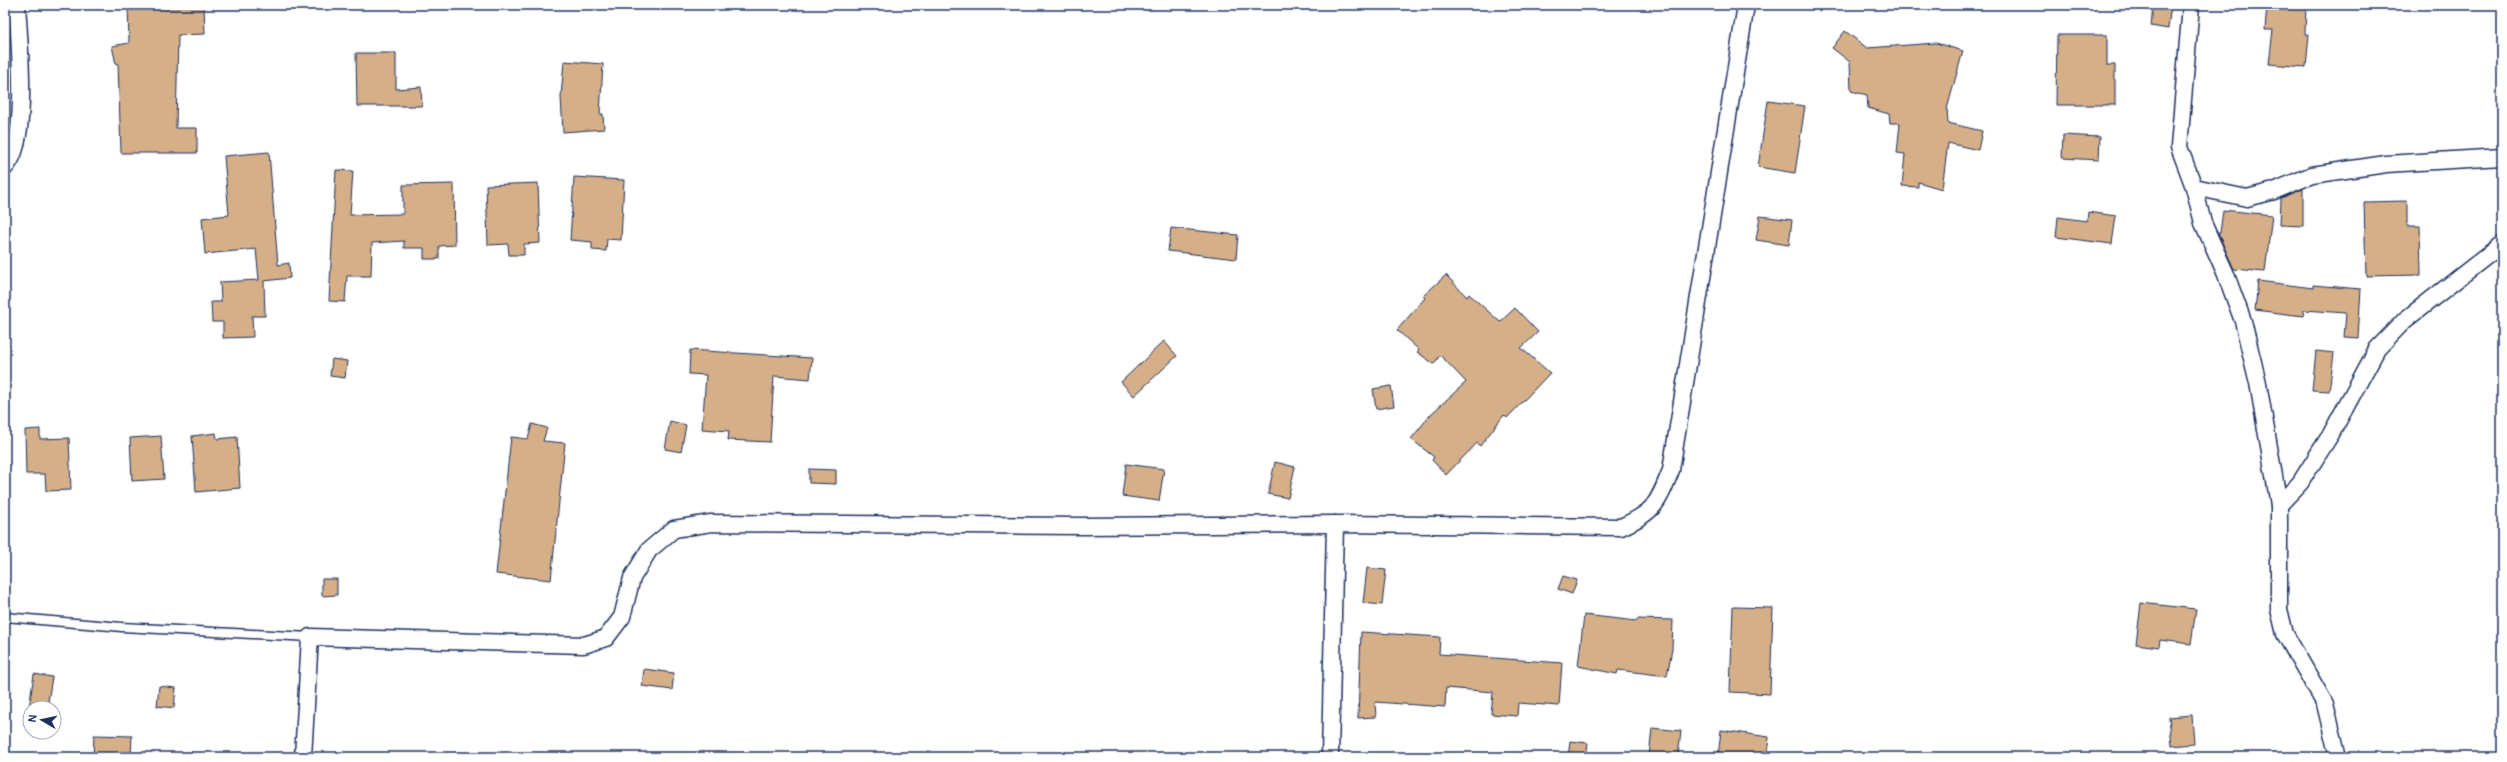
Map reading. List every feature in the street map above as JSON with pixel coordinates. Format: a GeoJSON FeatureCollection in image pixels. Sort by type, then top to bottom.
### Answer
{"type":"FeatureCollection","features":[{"type":"Feature","properties":{"kind":"street"},"geometry":{"type":"LineString","coordinates":[[5,167],[10,163],[19,131],[21,75],[17,5]]}},
{"type":"Feature","properties":{"kind":"street"},"geometry":{"type":"LineString","coordinates":[[303,757],[310,637],[584,645],[606,638],[622,617],[632,578],[649,550],[674,529],[711,523],[1082,526],[1335,524],[1621,527],[1641,518],[1658,502],[1671,470],[1746,5]]}},
{"type":"Feature","properties":{"kind":"street"},"geometry":{"type":"LineString","coordinates":[[2191,5],[2179,147],[2194,187],[2203,223],[2225,272],[2243,321],[2270,446],[2279,505],[2279,610],[2285,634],[2325,704],[2338,757]]}},
{"type":"Feature","properties":{"kind":"street"},"geometry":{"type":"LineString","coordinates":[[2194,187],[2247,198],[2274,191],[2312,175],[2386,164],[2502,157]]}},
{"type":"Feature","properties":{"kind":"street"},"geometry":{"type":"LineString","coordinates":[[2279,505],[2300,483],[2312,465],[2377,349],[2405,320],[2502,244]]}},
{"type":"Feature","properties":{"kind":"street"},"geometry":{"type":"LineString","coordinates":[[1330,757],[1335,524]]}},
{"type":"Feature","properties":{"kind":"lane"},"geometry":{"type":"LineString","coordinates":[[5,617],[122,627],[310,637]]}},
{"type":"Feature","properties":{"kind":"building"},"geometry":{"type":"Polygon","coordinates":[[[128,5],[204,5],[205,34],[178,35],[176,128],[197,128],[197,153],[121,153],[118,63],[116,64],[112,46],[129,43],[128,5]]]}},
{"type":"Feature","properties":{"kind":"building"},"geometry":{"type":"Polygon","coordinates":[[[2153,5],[2171,5],[2168,29],[2151,26],[2153,5]]]}},
{"type":"Feature","properties":{"kind":"building"},"geometry":{"type":"Polygon","coordinates":[[[2267,5],[2306,5],[2305,34],[2309,35],[2306,67],[2269,64],[2273,30],[2265,30],[2267,5]]]}},
{"type":"Feature","properties":{"kind":"building"},"geometry":{"type":"Polygon","coordinates":[[[1845,31],[1867,48],[1936,43],[1963,51],[1947,109],[1948,123],[1982,131],[1978,150],[1948,143],[1942,189],[1918,182],[1918,187],[1902,186],[1905,154],[1897,153],[1900,123],[1890,123],[1889,114],[1868,108],[1867,95],[1851,91],[1850,62],[1832,48],[1845,31]]]}},
{"type":"Feature","properties":{"kind":"building"},"geometry":{"type":"Polygon","coordinates":[[[2057,35],[2107,35],[2107,65],[2115,65],[2115,105],[2056,105],[2057,35]]]}},
{"type":"Feature","properties":{"kind":"building"},"geometry":{"type":"Polygon","coordinates":[[[356,53],[396,53],[396,89],[421,87],[422,106],[357,106],[356,53]]]}},
{"type":"Feature","properties":{"kind":"building"},"geometry":{"type":"Polygon","coordinates":[[[564,61],[603,64],[600,114],[603,114],[604,129],[563,132],[561,97],[564,61]]]}},
{"type":"Feature","properties":{"kind":"building"},"geometry":{"type":"Polygon","coordinates":[[[1768,101],[1805,106],[1795,173],[1758,167],[1768,101]]]}},
{"type":"Feature","properties":{"kind":"building"},"geometry":{"type":"Polygon","coordinates":[[[2063,135],[2100,137],[2099,160],[2062,158],[2063,135]]]}},
{"type":"Feature","properties":{"kind":"building"},"geometry":{"type":"Polygon","coordinates":[[[269,152],[278,265],[289,263],[290,278],[264,281],[265,316],[252,316],[253,337],[223,338],[223,322],[212,322],[211,302],[221,302],[220,282],[259,280],[256,249],[205,254],[202,218],[229,215],[224,156],[269,152]]]}},
{"type":"Feature","properties":{"kind":"building"},"geometry":{"type":"Polygon","coordinates":[[[336,170],[353,171],[350,215],[403,214],[403,185],[454,184],[455,245],[439,246],[439,259],[424,259],[424,248],[404,248],[404,241],[372,243],[371,276],[347,276],[345,302],[329,301],[336,170]]]}},
{"type":"Feature","properties":{"kind":"building"},"geometry":{"type":"Polygon","coordinates":[[[574,177],[624,180],[621,240],[607,239],[606,251],[592,250],[592,242],[570,240],[574,177]]]}},
{"type":"Feature","properties":{"kind":"building"},"geometry":{"type":"Polygon","coordinates":[[[538,183],[540,243],[524,244],[524,255],[509,255],[508,244],[488,245],[486,185],[538,183]]]}},
{"type":"Feature","properties":{"kind":"building"},"geometry":{"type":"Polygon","coordinates":[[[2303,189],[2303,226],[2280,225],[2281,198],[2303,189]]]}},
{"type":"Feature","properties":{"kind":"building"},"geometry":{"type":"Polygon","coordinates":[[[2407,201],[2407,226],[2420,226],[2421,275],[2366,276],[2364,202],[2407,201]]]}},
{"type":"Feature","properties":{"kind":"building"},"geometry":{"type":"Polygon","coordinates":[[[2223,210],[2272,215],[2265,272],[2234,269],[2218,233],[2220,233],[2223,210]]]}},
{"type":"Feature","properties":{"kind":"building"},"geometry":{"type":"Polygon","coordinates":[[[2088,212],[2116,216],[2112,244],[2056,237],[2058,217],[2087,221],[2088,212]]]}},
{"type":"Feature","properties":{"kind":"building"},"geometry":{"type":"Polygon","coordinates":[[[1760,216],[1792,220],[1789,245],[1756,240],[1760,216]]]}},
{"type":"Feature","properties":{"kind":"building"},"geometry":{"type":"Polygon","coordinates":[[[1171,228],[1238,235],[1236,259],[1168,251],[1171,228]]]}},
{"type":"Feature","properties":{"kind":"building"},"geometry":{"type":"Polygon","coordinates":[[[1446,275],[1467,297],[1469,294],[1500,322],[1515,308],[1538,332],[1521,348],[1550,373],[1507,418],[1504,415],[1480,446],[1477,443],[1446,475],[1432,460],[1434,457],[1411,439],[1431,414],[1466,382],[1440,355],[1434,364],[1417,352],[1419,350],[1397,330],[1425,298],[1423,296],[1446,275]]]}},
{"type":"Feature","properties":{"kind":"building"},"geometry":{"type":"Polygon","coordinates":[[[2258,281],[2313,288],[2313,285],[2361,289],[2358,338],[2344,337],[2346,313],[2304,310],[2303,316],[2255,310],[2258,281]]]}},
{"type":"Feature","properties":{"kind":"building"},"geometry":{"type":"Polygon","coordinates":[[[1164,341],[1177,356],[1134,396],[1121,382],[1164,341]]]}},
{"type":"Feature","properties":{"kind":"building"},"geometry":{"type":"Polygon","coordinates":[[[690,350],[812,358],[810,379],[774,376],[770,442],[728,440],[729,431],[702,429],[706,375],[689,374],[690,350]]]}},
{"type":"Feature","properties":{"kind":"building"},"geometry":{"type":"Polygon","coordinates":[[[2316,351],[2334,353],[2329,391],[2312,390],[2316,351]]]}},
{"type":"Feature","properties":{"kind":"building"},"geometry":{"type":"Polygon","coordinates":[[[332,359],[347,361],[345,378],[330,376],[332,359]]]}},
{"type":"Feature","properties":{"kind":"building"},"geometry":{"type":"Polygon","coordinates":[[[1391,386],[1394,406],[1376,409],[1373,389],[1391,386]]]}},
{"type":"Feature","properties":{"kind":"building"},"geometry":{"type":"Polygon","coordinates":[[[670,421],[686,425],[681,452],[665,449],[670,421]]]}},
{"type":"Feature","properties":{"kind":"building"},"geometry":{"type":"Polygon","coordinates":[[[532,424],[547,428],[543,441],[565,443],[551,580],[496,574],[511,437],[528,439],[532,424]]]}},
{"type":"Feature","properties":{"kind":"building"},"geometry":{"type":"Polygon","coordinates":[[[40,429],[40,439],[69,438],[71,490],[46,491],[45,474],[26,474],[25,430],[40,429]]]}},
{"type":"Feature","properties":{"kind":"building"},"geometry":{"type":"Polygon","coordinates":[[[216,433],[217,439],[237,437],[240,488],[196,492],[192,436],[216,433]]]}},
{"type":"Feature","properties":{"kind":"building"},"geometry":{"type":"Polygon","coordinates":[[[161,436],[164,479],[132,481],[130,438],[161,436]]]}},
{"type":"Feature","properties":{"kind":"building"},"geometry":{"type":"Polygon","coordinates":[[[1275,462],[1295,467],[1288,498],[1268,494],[1275,462]]]}},
{"type":"Feature","properties":{"kind":"building"},"geometry":{"type":"Polygon","coordinates":[[[1126,464],[1164,469],[1159,501],[1122,496],[1126,464]]]}},
{"type":"Feature","properties":{"kind":"building"},"geometry":{"type":"Polygon","coordinates":[[[809,469],[836,470],[836,484],[809,483],[809,469]]]}},
{"type":"Feature","properties":{"kind":"building"},"geometry":{"type":"Polygon","coordinates":[[[1367,568],[1386,570],[1382,605],[1363,603],[1367,568]]]}},
{"type":"Feature","properties":{"kind":"building"},"geometry":{"type":"Polygon","coordinates":[[[1563,576],[1577,580],[1572,594],[1558,589],[1563,576]]]}},
{"type":"Feature","properties":{"kind":"building"},"geometry":{"type":"Polygon","coordinates":[[[322,579],[337,579],[337,595],[322,596],[322,579]]]}},
{"type":"Feature","properties":{"kind":"building"},"geometry":{"type":"Polygon","coordinates":[[[2141,603],[2196,609],[2191,644],[2160,640],[2159,647],[2136,644],[2141,603]]]}},
{"type":"Feature","properties":{"kind":"building"},"geometry":{"type":"Polygon","coordinates":[[[1733,607],[1773,608],[1770,694],[1730,692],[1733,607]]]}},
{"type":"Feature","properties":{"kind":"building"},"geometry":{"type":"Polygon","coordinates":[[[1584,615],[1637,621],[1637,619],[1673,620],[1672,649],[1667,676],[1618,670],[1617,674],[1578,666],[1584,615]]]}},
{"type":"Feature","properties":{"kind":"building"},"geometry":{"type":"Polygon","coordinates":[[[1361,632],[1440,637],[1439,654],[1562,663],[1559,706],[1518,703],[1517,716],[1491,714],[1493,692],[1446,688],[1445,707],[1375,702],[1376,717],[1358,718],[1361,632]]]}},
{"type":"Feature","properties":{"kind":"building"},"geometry":{"type":"Polygon","coordinates":[[[644,669],[674,673],[672,690],[642,686],[644,669]]]}},
{"type":"Feature","properties":{"kind":"building"},"geometry":{"type":"Polygon","coordinates":[[[34,674],[52,677],[48,700],[30,700],[34,674]]]}},
{"type":"Feature","properties":{"kind":"building"},"geometry":{"type":"Polygon","coordinates":[[[159,686],[176,688],[174,708],[157,706],[159,686]]]}},
{"type":"Feature","properties":{"kind":"building"},"geometry":{"type":"Polygon","coordinates":[[[2192,715],[2194,744],[2172,746],[2169,717],[2192,715]]]}},
{"type":"Feature","properties":{"kind":"building"},"geometry":{"type":"Polygon","coordinates":[[[1652,728],[1681,731],[1678,757],[1649,757],[1652,728]]]}},
{"type":"Feature","properties":{"kind":"building"},"geometry":{"type":"Polygon","coordinates":[[[1721,730],[1769,737],[1767,757],[1718,757],[1721,730]]]}},
{"type":"Feature","properties":{"kind":"building"},"geometry":{"type":"Polygon","coordinates":[[[94,735],[132,736],[131,757],[93,757],[94,735]]]}},
{"type":"Feature","properties":{"kind":"building"},"geometry":{"type":"Polygon","coordinates":[[[1570,741],[1588,743],[1586,757],[1568,757],[1570,741]]]}}]}
